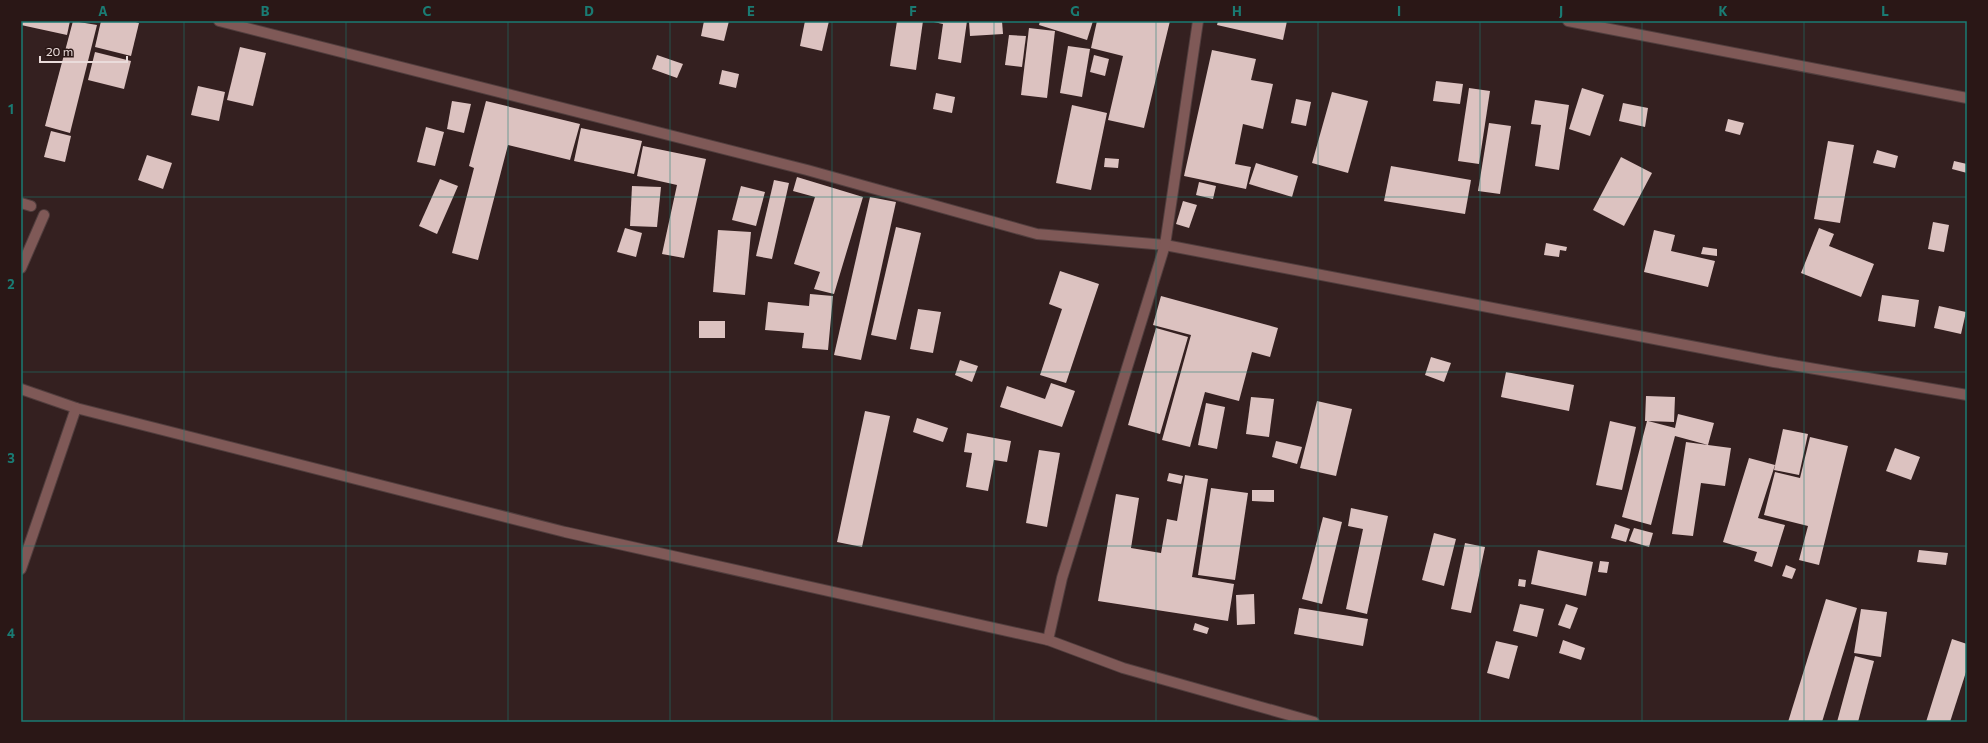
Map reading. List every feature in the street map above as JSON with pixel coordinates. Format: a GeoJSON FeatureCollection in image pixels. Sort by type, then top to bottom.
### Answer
{"type":"FeatureCollection","features":[{"type":"Feature","properties":{"kind":"street"},"geometry":{"type":"LineString","coordinates":[[219,21],[807,170],[1037,234],[1165,245],[1766,360],[1967,396]]}},
{"type":"Feature","properties":{"kind":"street"},"geometry":{"type":"LineString","coordinates":[[1048,640],[1062,578],[1165,245],[1198,21]]}},
{"type":"Feature","properties":{"kind":"street"},"geometry":{"type":"LineString","coordinates":[[1568,21],[1967,98]]}},
{"type":"Feature","properties":{"kind":"street"},"geometry":{"type":"LineString","coordinates":[[21,203],[32,206]]}},
{"type":"Feature","properties":{"kind":"street"},"geometry":{"type":"LineString","coordinates":[[21,268],[44,215]]}},
{"type":"Feature","properties":{"kind":"street"},"geometry":{"type":"LineString","coordinates":[[21,389],[76,408],[565,532],[1048,640],[1123,668],[1314,722]]}},
{"type":"Feature","properties":{"kind":"street"},"geometry":{"type":"LineString","coordinates":[[22,565],[76,408]]}},
{"type":"Feature","properties":{"kind":"building"},"geometry":{"type":"Polygon","coordinates":[[[21,21],[70,21],[67,35],[21,25],[21,21]]]}},
{"type":"Feature","properties":{"kind":"building"},"geometry":{"type":"Polygon","coordinates":[[[73,21],[97,25],[70,133],[45,126],[73,21]]]}},
{"type":"Feature","properties":{"kind":"building"},"geometry":{"type":"Polygon","coordinates":[[[101,21],[132,21],[139,23],[131,56],[95,47],[101,21]]]}},
{"type":"Feature","properties":{"kind":"building"},"geometry":{"type":"Polygon","coordinates":[[[704,21],[729,21],[724,41],[701,36],[704,21]]]}},
{"type":"Feature","properties":{"kind":"building"},"geometry":{"type":"Polygon","coordinates":[[[805,21],[829,21],[822,51],[800,46],[805,21]]]}},
{"type":"Feature","properties":{"kind":"building"},"geometry":{"type":"Polygon","coordinates":[[[897,21],[923,21],[916,70],[890,66],[897,21]]]}},
{"type":"Feature","properties":{"kind":"building"},"geometry":{"type":"Polygon","coordinates":[[[929,21],[967,21],[961,63],[938,59],[943,24],[929,21]]]}},
{"type":"Feature","properties":{"kind":"building"},"geometry":{"type":"Polygon","coordinates":[[[969,21],[1002,21],[1003,34],[970,36],[969,21]]]}},
{"type":"Feature","properties":{"kind":"building"},"geometry":{"type":"Polygon","coordinates":[[[1040,21],[1093,21],[1087,40],[1039,25],[1040,21]]]}},
{"type":"Feature","properties":{"kind":"building"},"geometry":{"type":"Polygon","coordinates":[[[1097,21],[1170,21],[1144,128],[1108,120],[1123,56],[1091,48],[1097,21]]]}},
{"type":"Feature","properties":{"kind":"building"},"geometry":{"type":"Polygon","coordinates":[[[1218,21],[1287,21],[1283,40],[1217,25],[1218,21]]]}},
{"type":"Feature","properties":{"kind":"building"},"geometry":{"type":"Polygon","coordinates":[[[1029,28],[1055,31],[1047,98],[1021,95],[1029,28]]]}},
{"type":"Feature","properties":{"kind":"building"},"geometry":{"type":"Polygon","coordinates":[[[1009,35],[1026,36],[1022,67],[1005,65],[1009,35]]]}},
{"type":"Feature","properties":{"kind":"building"},"geometry":{"type":"Polygon","coordinates":[[[1068,46],[1090,49],[1082,97],[1060,93],[1068,46]]]}},
{"type":"Feature","properties":{"kind":"building"},"geometry":{"type":"Polygon","coordinates":[[[240,47],[266,53],[253,106],[227,100],[240,47]]]}},
{"type":"Feature","properties":{"kind":"building"},"geometry":{"type":"Polygon","coordinates":[[[1212,50],[1256,59],[1251,80],[1273,84],[1263,129],[1243,124],[1235,164],[1251,167],[1246,189],[1184,176],[1212,50]]]}},
{"type":"Feature","properties":{"kind":"building"},"geometry":{"type":"Polygon","coordinates":[[[95,52],[131,61],[124,89],[88,80],[95,52]]]}},
{"type":"Feature","properties":{"kind":"building"},"geometry":{"type":"Polygon","coordinates":[[[657,55],[683,64],[677,78],[652,69],[657,55]]]}},
{"type":"Feature","properties":{"kind":"building"},"geometry":{"type":"Polygon","coordinates":[[[1094,55],[1109,59],[1105,76],[1090,72],[1094,55]]]}},
{"type":"Feature","properties":{"kind":"building"},"geometry":{"type":"Polygon","coordinates":[[[722,70],[739,74],[736,88],[719,84],[722,70]]]}},
{"type":"Feature","properties":{"kind":"building"},"geometry":{"type":"Polygon","coordinates":[[[1436,81],[1463,84],[1460,104],[1433,101],[1436,81]]]}},
{"type":"Feature","properties":{"kind":"building"},"geometry":{"type":"Polygon","coordinates":[[[198,86],[225,92],[219,121],[191,115],[198,86]]]}},
{"type":"Feature","properties":{"kind":"building"},"geometry":{"type":"Polygon","coordinates":[[[1469,88],[1490,91],[1479,164],[1458,161],[1469,88]]]}},
{"type":"Feature","properties":{"kind":"building"},"geometry":{"type":"Polygon","coordinates":[[[1582,88],[1604,95],[1590,136],[1569,129],[1582,88]]]}},
{"type":"Feature","properties":{"kind":"building"},"geometry":{"type":"Polygon","coordinates":[[[1332,92],[1368,101],[1348,173],[1312,163],[1332,92]]]}},
{"type":"Feature","properties":{"kind":"building"},"geometry":{"type":"Polygon","coordinates":[[[936,93],[955,97],[952,113],[933,109],[936,93]]]}},
{"type":"Feature","properties":{"kind":"building"},"geometry":{"type":"Polygon","coordinates":[[[1296,99],[1311,102],[1306,126],[1291,123],[1296,99]]]}},
{"type":"Feature","properties":{"kind":"building"},"geometry":{"type":"Polygon","coordinates":[[[1535,100],[1569,105],[1559,170],[1535,166],[1541,125],[1531,124],[1535,100]]]}},
{"type":"Feature","properties":{"kind":"building"},"geometry":{"type":"Polygon","coordinates":[[[452,101],[471,104],[464,133],[447,129],[452,101]]]}},
{"type":"Feature","properties":{"kind":"building"},"geometry":{"type":"Polygon","coordinates":[[[486,101],[580,124],[570,160],[508,145],[478,260],[452,253],[474,168],[469,166],[486,101]]]}},
{"type":"Feature","properties":{"kind":"building"},"geometry":{"type":"Polygon","coordinates":[[[1623,103],[1648,108],[1645,127],[1619,121],[1623,103]]]}},
{"type":"Feature","properties":{"kind":"building"},"geometry":{"type":"Polygon","coordinates":[[[1072,105],[1107,113],[1091,190],[1056,183],[1072,105]]]}},
{"type":"Feature","properties":{"kind":"building"},"geometry":{"type":"Polygon","coordinates":[[[1728,119],[1744,123],[1740,135],[1725,131],[1728,119]]]}},
{"type":"Feature","properties":{"kind":"building"},"geometry":{"type":"Polygon","coordinates":[[[1489,123],[1511,126],[1500,194],[1478,191],[1489,123]]]}},
{"type":"Feature","properties":{"kind":"building"},"geometry":{"type":"Polygon","coordinates":[[[426,127],[444,132],[435,166],[417,162],[426,127]]]}},
{"type":"Feature","properties":{"kind":"building"},"geometry":{"type":"Polygon","coordinates":[[[581,128],[642,141],[634,174],[574,161],[581,128]]]}},
{"type":"Feature","properties":{"kind":"building"},"geometry":{"type":"Polygon","coordinates":[[[51,131],[71,136],[65,162],[44,157],[51,131]]]}},
{"type":"Feature","properties":{"kind":"building"},"geometry":{"type":"Polygon","coordinates":[[[1828,141],[1854,145],[1840,223],[1814,219],[1828,141]]]}},
{"type":"Feature","properties":{"kind":"building"},"geometry":{"type":"Polygon","coordinates":[[[643,146],[706,159],[684,258],[662,254],[677,185],[637,176],[643,146]]]}},
{"type":"Feature","properties":{"kind":"building"},"geometry":{"type":"Polygon","coordinates":[[[1877,150],[1898,156],[1895,168],[1873,163],[1877,150]]]}},
{"type":"Feature","properties":{"kind":"building"},"geometry":{"type":"Polygon","coordinates":[[[147,155],[172,163],[163,189],[138,180],[147,155]]]}},
{"type":"Feature","properties":{"kind":"building"},"geometry":{"type":"Polygon","coordinates":[[[1621,157],[1652,173],[1624,226],[1593,210],[1621,157]]]}},
{"type":"Feature","properties":{"kind":"building"},"geometry":{"type":"Polygon","coordinates":[[[1105,158],[1119,159],[1118,168],[1104,167],[1105,158]]]}},
{"type":"Feature","properties":{"kind":"building"},"geometry":{"type":"Polygon","coordinates":[[[1954,161],[1967,164],[1967,173],[1952,169],[1954,161]]]}},
{"type":"Feature","properties":{"kind":"building"},"geometry":{"type":"Polygon","coordinates":[[[1256,163],[1298,176],[1292,197],[1249,184],[1256,163]]]}},
{"type":"Feature","properties":{"kind":"building"},"geometry":{"type":"Polygon","coordinates":[[[1391,166],[1471,180],[1465,214],[1384,201],[1391,166]]]}},
{"type":"Feature","properties":{"kind":"building"},"geometry":{"type":"Polygon","coordinates":[[[797,177],[863,197],[834,294],[814,289],[820,272],[794,264],[815,197],[793,191],[797,177]]]}},
{"type":"Feature","properties":{"kind":"building"},"geometry":{"type":"Polygon","coordinates":[[[440,179],[458,186],[437,234],[419,226],[440,179]]]}},
{"type":"Feature","properties":{"kind":"building"},"geometry":{"type":"Polygon","coordinates":[[[774,180],[789,183],[772,259],[756,256],[774,180]]]}},
{"type":"Feature","properties":{"kind":"building"},"geometry":{"type":"Polygon","coordinates":[[[1199,182],[1216,186],[1213,199],[1196,195],[1199,182]]]}},
{"type":"Feature","properties":{"kind":"building"},"geometry":{"type":"Polygon","coordinates":[[[632,186],[661,187],[657,227],[630,226],[632,186]]]}},
{"type":"Feature","properties":{"kind":"building"},"geometry":{"type":"Polygon","coordinates":[[[741,186],[765,192],[756,226],[732,220],[741,186]]]}},
{"type":"Feature","properties":{"kind":"building"},"geometry":{"type":"Polygon","coordinates":[[[870,197],[896,202],[861,360],[834,355],[870,197]]]}},
{"type":"Feature","properties":{"kind":"building"},"geometry":{"type":"Polygon","coordinates":[[[1183,201],[1197,205],[1189,228],[1176,224],[1183,201]]]}},
{"type":"Feature","properties":{"kind":"building"},"geometry":{"type":"Polygon","coordinates":[[[1933,222],[1949,225],[1944,252],[1928,249],[1933,222]]]}},
{"type":"Feature","properties":{"kind":"building"},"geometry":{"type":"Polygon","coordinates":[[[896,227],[921,233],[896,340],[871,335],[896,227]]]}},
{"type":"Feature","properties":{"kind":"building"},"geometry":{"type":"Polygon","coordinates":[[[625,228],[642,233],[636,257],[617,252],[625,228]]]}},
{"type":"Feature","properties":{"kind":"building"},"geometry":{"type":"Polygon","coordinates":[[[1819,228],[1834,234],[1829,246],[1874,264],[1861,297],[1801,273],[1819,228]]]}},
{"type":"Feature","properties":{"kind":"building"},"geometry":{"type":"Polygon","coordinates":[[[718,230],[751,232],[745,295],[713,292],[718,230]]]}},
{"type":"Feature","properties":{"kind":"building"},"geometry":{"type":"Polygon","coordinates":[[[1654,230],[1675,235],[1671,251],[1715,261],[1708,287],[1644,272],[1654,230]]]}},
{"type":"Feature","properties":{"kind":"building"},"geometry":{"type":"Polygon","coordinates":[[[1546,243],[1567,247],[1566,251],[1560,250],[1559,257],[1544,255],[1546,243]]]}},
{"type":"Feature","properties":{"kind":"building"},"geometry":{"type":"Polygon","coordinates":[[[1703,247],[1717,249],[1717,256],[1701,254],[1703,247]]]}},
{"type":"Feature","properties":{"kind":"building"},"geometry":{"type":"Polygon","coordinates":[[[1060,271],[1099,284],[1066,383],[1040,375],[1062,309],[1049,304],[1060,271]]]}},
{"type":"Feature","properties":{"kind":"building"},"geometry":{"type":"Polygon","coordinates":[[[810,294],[833,296],[828,350],[802,348],[804,333],[765,330],[768,302],[809,306],[810,294]]]}},
{"type":"Feature","properties":{"kind":"building"},"geometry":{"type":"Polygon","coordinates":[[[1882,295],[1919,300],[1915,327],[1878,321],[1882,295]]]}},
{"type":"Feature","properties":{"kind":"building"},"geometry":{"type":"Polygon","coordinates":[[[1161,296],[1278,328],[1270,357],[1252,352],[1239,401],[1205,392],[1190,447],[1162,440],[1191,335],[1153,325],[1161,296]]]}},
{"type":"Feature","properties":{"kind":"building"},"geometry":{"type":"Polygon","coordinates":[[[1939,306],[1966,312],[1961,334],[1934,328],[1939,306]]]}},
{"type":"Feature","properties":{"kind":"building"},"geometry":{"type":"Polygon","coordinates":[[[918,309],[941,312],[933,353],[910,349],[918,309]]]}},
{"type":"Feature","properties":{"kind":"building"},"geometry":{"type":"Polygon","coordinates":[[[699,321],[725,321],[725,338],[699,338],[699,321]]]}},
{"type":"Feature","properties":{"kind":"building"},"geometry":{"type":"Polygon","coordinates":[[[1156,328],[1188,337],[1160,434],[1128,425],[1156,328]]]}},
{"type":"Feature","properties":{"kind":"building"},"geometry":{"type":"Polygon","coordinates":[[[1431,357],[1451,363],[1444,382],[1425,375],[1431,357]]]}},
{"type":"Feature","properties":{"kind":"building"},"geometry":{"type":"Polygon","coordinates":[[[960,360],[978,366],[972,382],[955,375],[960,360]]]}},
{"type":"Feature","properties":{"kind":"building"},"geometry":{"type":"Polygon","coordinates":[[[1506,372],[1574,385],[1569,411],[1501,397],[1506,372]]]}},
{"type":"Feature","properties":{"kind":"building"},"geometry":{"type":"Polygon","coordinates":[[[1051,383],[1075,391],[1062,427],[1000,407],[1007,386],[1045,399],[1051,383]]]}},
{"type":"Feature","properties":{"kind":"building"},"geometry":{"type":"Polygon","coordinates":[[[1646,396],[1675,397],[1674,422],[1648,421],[1675,428],[1678,414],[1714,423],[1708,445],[1675,436],[1651,525],[1622,517],[1647,421],[1645,421],[1646,396]]]}},
{"type":"Feature","properties":{"kind":"building"},"geometry":{"type":"Polygon","coordinates":[[[1251,397],[1274,399],[1269,437],[1246,434],[1251,397]]]}},
{"type":"Feature","properties":{"kind":"building"},"geometry":{"type":"Polygon","coordinates":[[[1317,401],[1352,409],[1336,476],[1300,468],[1317,401]]]}},
{"type":"Feature","properties":{"kind":"building"},"geometry":{"type":"Polygon","coordinates":[[[1206,403],[1225,407],[1217,449],[1198,445],[1206,403]]]}},
{"type":"Feature","properties":{"kind":"building"},"geometry":{"type":"Polygon","coordinates":[[[865,411],[890,416],[862,547],[837,542],[865,411]]]}},
{"type":"Feature","properties":{"kind":"building"},"geometry":{"type":"Polygon","coordinates":[[[917,418],[948,428],[943,442],[913,432],[917,418]]]}},
{"type":"Feature","properties":{"kind":"building"},"geometry":{"type":"Polygon","coordinates":[[[1610,421],[1636,427],[1622,490],[1596,485],[1610,421]]]}},
{"type":"Feature","properties":{"kind":"building"},"geometry":{"type":"Polygon","coordinates":[[[1783,429],[1808,434],[1799,475],[1774,470],[1783,429]]]}},
{"type":"Feature","properties":{"kind":"building"},"geometry":{"type":"Polygon","coordinates":[[[967,433],[1011,441],[1007,462],[994,460],[988,491],[966,487],[972,453],[964,452],[967,433]]]}},
{"type":"Feature","properties":{"kind":"building"},"geometry":{"type":"Polygon","coordinates":[[[1810,437],[1848,446],[1819,565],[1799,560],[1808,526],[1764,515],[1775,472],[1800,478],[1810,437]]]}},
{"type":"Feature","properties":{"kind":"building"},"geometry":{"type":"Polygon","coordinates":[[[1276,441],[1302,447],[1297,464],[1272,457],[1276,441]]]}},
{"type":"Feature","properties":{"kind":"building"},"geometry":{"type":"Polygon","coordinates":[[[1686,442],[1731,448],[1725,486],[1701,483],[1693,536],[1672,534],[1686,442]]]}},
{"type":"Feature","properties":{"kind":"building"},"geometry":{"type":"Polygon","coordinates":[[[1895,448],[1920,457],[1911,480],[1886,471],[1895,448]]]}},
{"type":"Feature","properties":{"kind":"building"},"geometry":{"type":"Polygon","coordinates":[[[1039,450],[1060,453],[1047,527],[1026,523],[1039,450]]]}},
{"type":"Feature","properties":{"kind":"building"},"geometry":{"type":"Polygon","coordinates":[[[1749,458],[1775,465],[1758,518],[1785,525],[1772,567],[1754,561],[1757,552],[1723,542],[1749,458]]]}},
{"type":"Feature","properties":{"kind":"building"},"geometry":{"type":"Polygon","coordinates":[[[1169,473],[1183,476],[1181,484],[1167,481],[1169,473]]]}},
{"type":"Feature","properties":{"kind":"building"},"geometry":{"type":"Polygon","coordinates":[[[1185,475],[1208,479],[1192,577],[1234,584],[1228,621],[1098,601],[1116,494],[1139,498],[1131,548],[1161,553],[1167,519],[1177,521],[1185,475]]]}},
{"type":"Feature","properties":{"kind":"building"},"geometry":{"type":"Polygon","coordinates":[[[1211,488],[1248,493],[1235,580],[1198,575],[1211,488]]]}},
{"type":"Feature","properties":{"kind":"building"},"geometry":{"type":"Polygon","coordinates":[[[1252,490],[1274,490],[1274,502],[1252,501],[1252,490]]]}},
{"type":"Feature","properties":{"kind":"building"},"geometry":{"type":"Polygon","coordinates":[[[1351,508],[1388,516],[1367,614],[1346,609],[1363,529],[1348,526],[1351,508]]]}},
{"type":"Feature","properties":{"kind":"building"},"geometry":{"type":"Polygon","coordinates":[[[1323,517],[1342,522],[1322,604],[1302,599],[1323,517]]]}},
{"type":"Feature","properties":{"kind":"building"},"geometry":{"type":"Polygon","coordinates":[[[1615,524],[1630,529],[1626,542],[1611,538],[1615,524]]]}},
{"type":"Feature","properties":{"kind":"building"},"geometry":{"type":"Polygon","coordinates":[[[1634,528],[1653,533],[1649,547],[1629,541],[1634,528]]]}},
{"type":"Feature","properties":{"kind":"building"},"geometry":{"type":"Polygon","coordinates":[[[1434,533],[1456,539],[1444,586],[1422,580],[1434,533]]]}},
{"type":"Feature","properties":{"kind":"building"},"geometry":{"type":"Polygon","coordinates":[[[1465,543],[1485,547],[1471,613],[1451,609],[1465,543]]]}},
{"type":"Feature","properties":{"kind":"building"},"geometry":{"type":"Polygon","coordinates":[[[1538,550],[1593,562],[1586,596],[1531,584],[1538,550]]]}},
{"type":"Feature","properties":{"kind":"building"},"geometry":{"type":"Polygon","coordinates":[[[1919,550],[1948,553],[1946,565],[1917,562],[1919,550]]]}},
{"type":"Feature","properties":{"kind":"building"},"geometry":{"type":"Polygon","coordinates":[[[1600,561],[1609,562],[1607,573],[1598,572],[1600,561]]]}},
{"type":"Feature","properties":{"kind":"building"},"geometry":{"type":"Polygon","coordinates":[[[1786,565],[1796,569],[1792,579],[1782,576],[1786,565]]]}},
{"type":"Feature","properties":{"kind":"building"},"geometry":{"type":"Polygon","coordinates":[[[1519,579],[1526,580],[1525,587],[1518,586],[1519,579]]]}},
{"type":"Feature","properties":{"kind":"building"},"geometry":{"type":"Polygon","coordinates":[[[1254,594],[1255,624],[1237,625],[1236,595],[1254,594]]]}},
{"type":"Feature","properties":{"kind":"building"},"geometry":{"type":"Polygon","coordinates":[[[1826,599],[1857,608],[1822,722],[1788,722],[1826,599]]]}},
{"type":"Feature","properties":{"kind":"building"},"geometry":{"type":"Polygon","coordinates":[[[1520,604],[1544,609],[1537,637],[1513,631],[1520,604]]]}},
{"type":"Feature","properties":{"kind":"building"},"geometry":{"type":"Polygon","coordinates":[[[1566,604],[1578,608],[1570,629],[1558,625],[1566,604]]]}},
{"type":"Feature","properties":{"kind":"building"},"geometry":{"type":"Polygon","coordinates":[[[1299,608],[1368,619],[1363,646],[1294,634],[1299,608]]]}},
{"type":"Feature","properties":{"kind":"building"},"geometry":{"type":"Polygon","coordinates":[[[1861,609],[1887,612],[1881,657],[1854,653],[1861,609]]]}},
{"type":"Feature","properties":{"kind":"building"},"geometry":{"type":"Polygon","coordinates":[[[1195,623],[1209,628],[1207,634],[1193,630],[1195,623]]]}},
{"type":"Feature","properties":{"kind":"building"},"geometry":{"type":"Polygon","coordinates":[[[1952,639],[1967,644],[1967,669],[1950,722],[1926,722],[1952,639]]]}},
{"type":"Feature","properties":{"kind":"building"},"geometry":{"type":"Polygon","coordinates":[[[1563,640],[1585,648],[1581,660],[1559,653],[1563,640]]]}},
{"type":"Feature","properties":{"kind":"building"},"geometry":{"type":"Polygon","coordinates":[[[1496,641],[1518,646],[1509,679],[1487,673],[1496,641]]]}},
{"type":"Feature","properties":{"kind":"building"},"geometry":{"type":"Polygon","coordinates":[[[1855,656],[1874,661],[1858,722],[1837,722],[1855,656]]]}}]}
